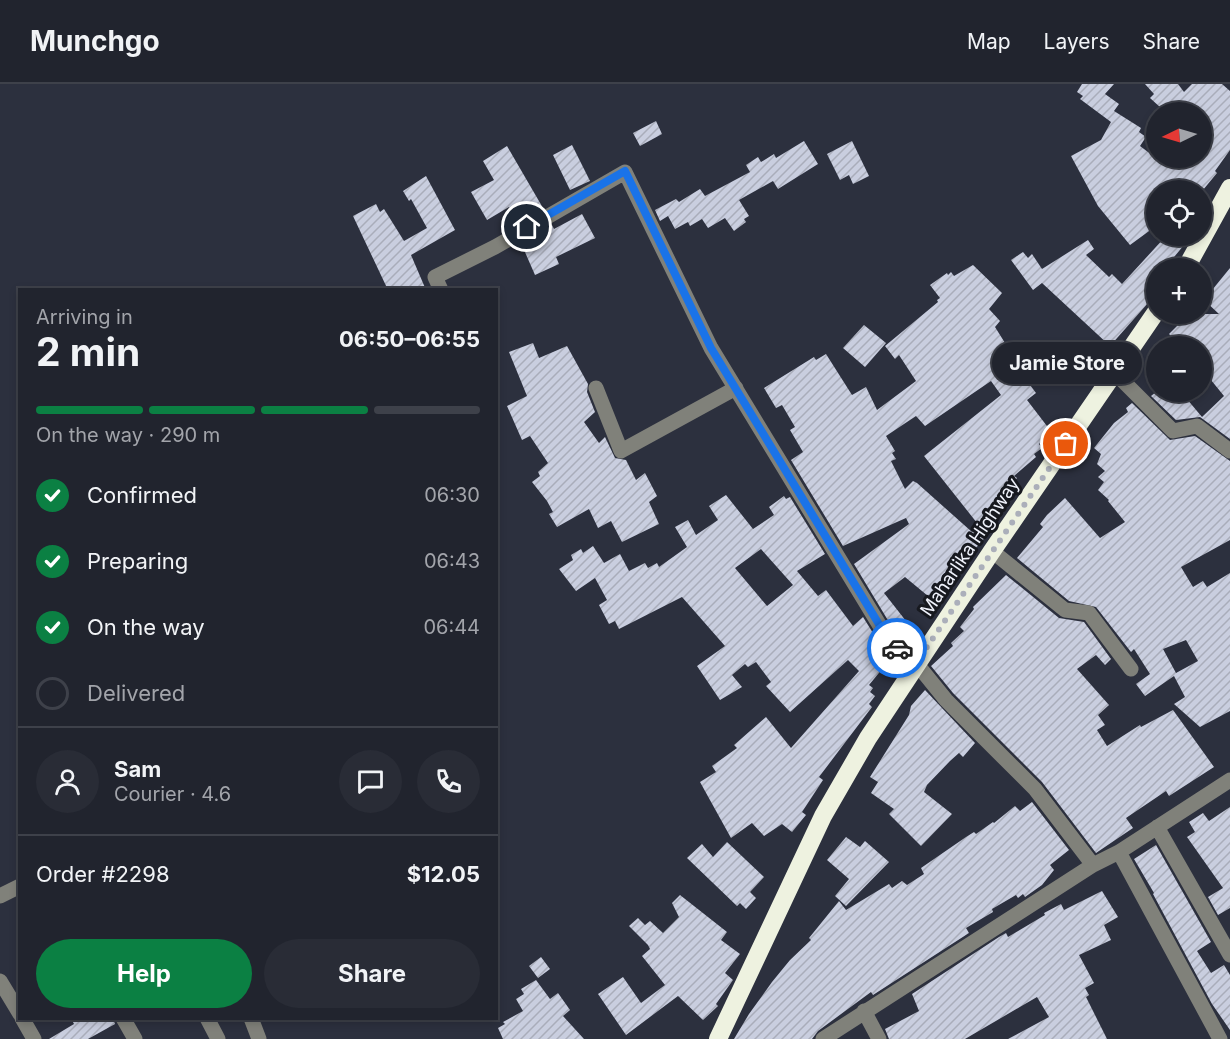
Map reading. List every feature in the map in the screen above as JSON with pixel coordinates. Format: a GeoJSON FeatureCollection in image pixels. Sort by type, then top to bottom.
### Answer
{"type":"FeatureCollection","features":[{"type":"Feature","properties":{"kind":"highway"},"geometry":{"type":"LineString","coordinates":[[1192,258],[1230,188]]}},
{"type":"Feature","properties":{"kind":"highway","name":"Maharlika Highway"},"geometry":{"type":"LineString","coordinates":[[718,1039],[823,816],[916,663],[1148,324]]}},
{"type":"Feature","properties":{"kind":"street"},"geometry":{"type":"LineString","coordinates":[[440,288],[435,277],[495,247],[625,171],[711,348],[891,644],[916,663],[946,700],[1035,789],[1093,865]]}},
{"type":"Feature","properties":{"kind":"street"},"geometry":{"type":"LineString","coordinates":[[1115,373],[1173,431],[1197,426],[1230,451]]}},
{"type":"Feature","properties":{"kind":"street"},"geometry":{"type":"LineString","coordinates":[[596,388],[621,451],[736,388]]}},
{"type":"Feature","properties":{"kind":"street"},"geometry":{"type":"LineString","coordinates":[[992,551],[1065,610],[1089,613],[1131,669]]}},
{"type":"Feature","properties":{"kind":"street"},"geometry":{"type":"LineString","coordinates":[[828,1035],[1230,780]]}},
{"type":"Feature","properties":{"kind":"street"},"geometry":{"type":"LineString","coordinates":[[1157,827],[1230,955]]}},
{"type":"Feature","properties":{"kind":"street"},"geometry":{"type":"LineString","coordinates":[[1119,852],[1220,1039]]}},
{"type":"Feature","properties":{"kind":"street"},"geometry":{"type":"LineString","coordinates":[[0,896],[18,887]]}},
{"type":"Feature","properties":{"kind":"street"},"geometry":{"type":"LineString","coordinates":[[0,981],[18,1011]]}},
{"type":"Feature","properties":{"kind":"street"},"geometry":{"type":"LineString","coordinates":[[864,1011],[879,1039]]}},
{"type":"Feature","properties":{"kind":"street"},"geometry":{"type":"LineString","coordinates":[[23,1020],[34,1039]]}},
{"type":"Feature","properties":{"kind":"street"},"geometry":{"type":"LineString","coordinates":[[124,1020],[135,1039]]}},
{"type":"Feature","properties":{"kind":"street"},"geometry":{"type":"LineString","coordinates":[[208,1020],[218,1039]]}},
{"type":"Feature","properties":{"kind":"street"},"geometry":{"type":"LineString","coordinates":[[252,1020],[258,1039]]}},
{"type":"Feature","properties":{"kind":"building"},"geometry":{"type":"Polygon","coordinates":[[[1082,84],[1114,84],[1105,94],[1119,104],[1114,111],[1141,128],[1139,132],[1146,137],[1140,146],[1146,150],[1146,168],[1212,168],[1212,102],[1154,102],[1150,98],[1154,94],[1145,84],[1178,84],[1184,92],[1192,84],[1222,84],[1230,91],[1230,150],[1211,180],[1146,180],[1146,233],[1130,245],[1098,206],[1071,156],[1101,140],[1111,122],[1080,99],[1083,96],[1077,92],[1082,84]]]}},
{"type":"Feature","properties":{"kind":"building"},"geometry":{"type":"Polygon","coordinates":[[[656,121],[662,134],[640,146],[633,133],[656,121]]]}},
{"type":"Feature","properties":{"kind":"building"},"geometry":{"type":"Polygon","coordinates":[[[804,141],[818,164],[778,189],[773,181],[739,200],[749,216],[744,219],[746,222],[734,231],[725,218],[708,228],[702,219],[690,226],[688,222],[675,229],[668,216],[660,221],[655,210],[676,199],[679,202],[700,189],[705,196],[750,172],[746,165],[758,157],[761,162],[774,154],[776,158],[804,141]]]}},
{"type":"Feature","properties":{"kind":"building"},"geometry":{"type":"Polygon","coordinates":[[[852,141],[869,176],[853,184],[849,175],[840,180],[827,154],[852,141]]]}},
{"type":"Feature","properties":{"kind":"building"},"geometry":{"type":"Polygon","coordinates":[[[572,145],[590,181],[570,190],[553,155],[572,145]]]}},
{"type":"Feature","properties":{"kind":"building"},"geometry":{"type":"Polygon","coordinates":[[[507,146],[543,208],[518,223],[509,207],[487,220],[471,192],[494,180],[483,161],[507,146]]]}},
{"type":"Feature","properties":{"kind":"building"},"geometry":{"type":"Polygon","coordinates":[[[426,176],[455,230],[411,255],[425,288],[387,288],[353,216],[376,204],[380,212],[384,209],[404,241],[427,228],[411,199],[409,201],[403,191],[426,176]]]}},
{"type":"Feature","properties":{"kind":"building"},"geometry":{"type":"Polygon","coordinates":[[[582,214],[595,238],[556,257],[559,264],[535,275],[521,243],[552,225],[554,229],[582,214]]]}},
{"type":"Feature","properties":{"kind":"building"},"geometry":{"type":"Polygon","coordinates":[[[1088,240],[1094,249],[1086,255],[1109,277],[1112,274],[1122,284],[1157,246],[1183,246],[1173,258],[1146,258],[1146,305],[1110,346],[1042,283],[1033,290],[1011,260],[1023,252],[1028,258],[1032,254],[1042,269],[1088,240]]]}},
{"type":"Feature","properties":{"kind":"building"},"geometry":{"type":"Polygon","coordinates":[[[973,265],[1002,293],[989,309],[1000,321],[995,327],[1020,367],[1018,369],[1036,393],[1027,400],[1050,430],[1041,437],[1044,439],[1039,444],[1042,448],[1034,454],[1036,457],[1014,476],[1017,478],[999,499],[1003,502],[992,516],[995,518],[984,531],[988,534],[970,555],[965,551],[942,576],[944,579],[933,592],[928,596],[905,577],[884,593],[917,635],[907,644],[898,637],[854,564],[909,524],[906,518],[843,546],[791,460],[803,452],[790,430],[795,427],[782,405],[776,408],[764,388],[814,357],[816,360],[826,354],[852,395],[866,387],[877,410],[916,381],[899,355],[895,359],[885,346],[938,302],[940,298],[930,285],[947,273],[948,275],[951,272],[954,276],[973,265]],[[991,381],[925,426],[916,416],[886,436],[895,451],[892,453],[896,459],[891,461],[905,489],[913,481],[917,483],[972,532],[978,526],[981,528],[924,456],[1001,395],[991,381]]]}},
{"type":"Feature","properties":{"kind":"building"},"geometry":{"type":"Polygon","coordinates":[[[1230,268],[1230,439],[1200,417],[1176,420],[1157,402],[1189,402],[1202,417],[1224,396],[1212,381],[1212,336],[1171,336],[1169,334],[1179,324],[1212,324],[1212,314],[1219,314],[1212,307],[1212,290],[1230,268]]]}},
{"type":"Feature","properties":{"kind":"building"},"geometry":{"type":"Polygon","coordinates":[[[864,325],[886,343],[865,367],[843,348],[864,325]]]}},
{"type":"Feature","properties":{"kind":"building"},"geometry":{"type":"Polygon","coordinates":[[[533,343],[539,358],[567,346],[588,384],[587,392],[595,412],[584,422],[599,443],[605,437],[615,458],[626,460],[636,480],[645,473],[657,496],[649,502],[659,524],[622,542],[611,521],[598,528],[589,509],[557,527],[549,514],[553,512],[547,501],[532,482],[540,476],[538,472],[548,463],[530,436],[522,440],[507,406],[527,396],[509,352],[533,343]]]}},
{"type":"Feature","properties":{"kind":"building"},"geometry":{"type":"Polygon","coordinates":[[[1132,403],[1170,440],[1195,436],[1230,461],[1230,540],[1181,567],[1193,587],[1203,581],[1207,587],[1230,573],[1230,711],[1200,727],[1174,704],[1185,697],[1174,676],[1145,696],[1136,684],[1150,674],[1134,649],[1131,652],[1096,607],[1069,601],[1017,558],[1043,527],[1040,524],[1047,515],[1065,498],[1100,538],[1125,522],[1109,500],[1098,490],[1104,482],[1098,477],[1105,471],[1097,464],[1101,454],[1094,448],[1114,423],[1128,412],[1126,408],[1132,403]],[[1186,640],[1163,649],[1176,673],[1198,661],[1186,640]]]}},
{"type":"Feature","properties":{"kind":"building"},"geometry":{"type":"Polygon","coordinates":[[[726,495],[753,529],[774,515],[769,507],[784,496],[786,499],[790,497],[825,554],[797,571],[818,596],[826,590],[853,626],[863,617],[883,649],[892,657],[869,685],[873,688],[870,692],[875,696],[869,704],[872,707],[819,777],[823,780],[802,812],[806,815],[792,832],[782,824],[764,836],[752,823],[731,838],[700,782],[716,772],[712,766],[737,748],[734,745],[766,717],[791,748],[859,671],[848,660],[790,712],[766,686],[771,682],[756,662],[748,667],[745,664],[732,675],[742,687],[720,700],[697,666],[725,646],[682,597],[619,629],[615,621],[609,624],[599,605],[607,600],[595,578],[576,591],[559,569],[573,560],[571,555],[581,549],[583,553],[593,546],[604,563],[620,554],[629,571],[645,563],[648,568],[657,563],[659,567],[687,547],[675,527],[688,520],[696,535],[718,520],[709,506],[726,495]],[[761,549],[735,568],[767,606],[793,585],[761,549]]]}},
{"type":"Feature","properties":{"kind":"building"},"geometry":{"type":"Polygon","coordinates":[[[1006,575],[1059,618],[1084,622],[1111,659],[1105,665],[1096,655],[1077,669],[1109,705],[1098,715],[1105,725],[1097,730],[1107,746],[1140,725],[1141,727],[1173,710],[1214,767],[1169,796],[1166,791],[1126,818],[1133,828],[1096,853],[1042,782],[953,693],[931,666],[953,646],[951,643],[964,631],[960,627],[974,609],[973,607],[1006,575]]]}},
{"type":"Feature","properties":{"kind":"building"},"geometry":{"type":"Polygon","coordinates":[[[925,690],[975,743],[963,757],[959,753],[927,785],[924,792],[952,814],[921,846],[889,814],[894,809],[871,793],[878,782],[870,777],[909,715],[911,706],[925,690]]]}},
{"type":"Feature","properties":{"kind":"building"},"geometry":{"type":"Polygon","coordinates":[[[1032,802],[1069,850],[1050,865],[1054,870],[1042,885],[1025,897],[1023,894],[1018,898],[1016,895],[992,909],[993,912],[966,928],[969,933],[873,995],[871,992],[818,1031],[812,1039],[734,1039],[772,982],[811,940],[809,938],[839,901],[846,910],[889,884],[892,888],[902,881],[907,885],[924,874],[921,868],[966,837],[994,823],[1015,806],[1020,811],[1032,802]]]}},
{"type":"Feature","properties":{"kind":"building"},"geometry":{"type":"Polygon","coordinates":[[[1230,807],[1230,908],[1218,915],[1208,897],[1223,888],[1187,837],[1195,832],[1189,822],[1203,813],[1209,821],[1230,807]]]}},
{"type":"Feature","properties":{"kind":"building"},"geometry":{"type":"Polygon","coordinates":[[[846,837],[860,847],[865,841],[889,862],[846,906],[835,896],[849,879],[827,860],[846,837]]]}},
{"type":"Feature","properties":{"kind":"building"},"geometry":{"type":"Polygon","coordinates":[[[727,842],[764,877],[750,892],[756,898],[746,909],[740,903],[737,906],[687,858],[702,844],[713,857],[727,842]]]}},
{"type":"Feature","properties":{"kind":"building"},"geometry":{"type":"Polygon","coordinates":[[[1156,845],[1211,942],[1197,951],[1211,973],[1224,965],[1230,975],[1230,1030],[1212,1004],[1134,859],[1156,845]]]}},
{"type":"Feature","properties":{"kind":"building"},"geometry":{"type":"Polygon","coordinates":[[[1102,891],[1118,917],[1104,925],[1111,940],[1079,955],[1094,983],[1085,988],[1089,995],[1086,997],[1107,1039],[1008,1039],[1049,1017],[1037,997],[965,1039],[889,1039],[885,1029],[919,1011],[912,994],[1006,933],[1008,937],[1061,904],[1064,910],[1102,891]]]}},
{"type":"Feature","properties":{"kind":"building"},"geometry":{"type":"Polygon","coordinates":[[[680,895],[727,932],[721,940],[740,954],[725,973],[733,980],[716,1004],[718,1006],[703,1020],[678,996],[626,1035],[598,994],[623,977],[641,1003],[665,985],[642,956],[650,949],[648,945],[629,926],[638,918],[645,925],[650,921],[663,933],[679,917],[672,903],[680,895]]]}},
{"type":"Feature","properties":{"kind":"building"},"geometry":{"type":"Polygon","coordinates":[[[541,957],[550,969],[538,978],[529,966],[541,957]]]}},
{"type":"Feature","properties":{"kind":"building"},"geometry":{"type":"Polygon","coordinates":[[[536,980],[550,999],[558,993],[570,1010],[563,1016],[584,1039],[503,1039],[498,1028],[505,1024],[503,1022],[523,1011],[516,999],[524,994],[521,989],[536,980]]]}},
{"type":"Feature","properties":{"kind":"building"},"geometry":{"type":"Polygon","coordinates":[[[72,1020],[114,1020],[115,1024],[88,1039],[49,1039],[74,1024],[72,1020]]]}},
{"type":"Feature","properties":{"kind":"way so far"},"geometry":{"type":"LineString","coordinates":[[897,648],[916,663],[1066,444]]}},
{"type":"Feature","properties":{"kind":"place","name":"Jamie Store"},"geometry":{"type":"Point","coordinates":[1066,444]}},
{"type":"Feature","properties":{"kind":"route"},"geometry":{"type":"LineString","coordinates":[[527,227],[625,171],[711,348],[891,644],[897,648]]}}]}
